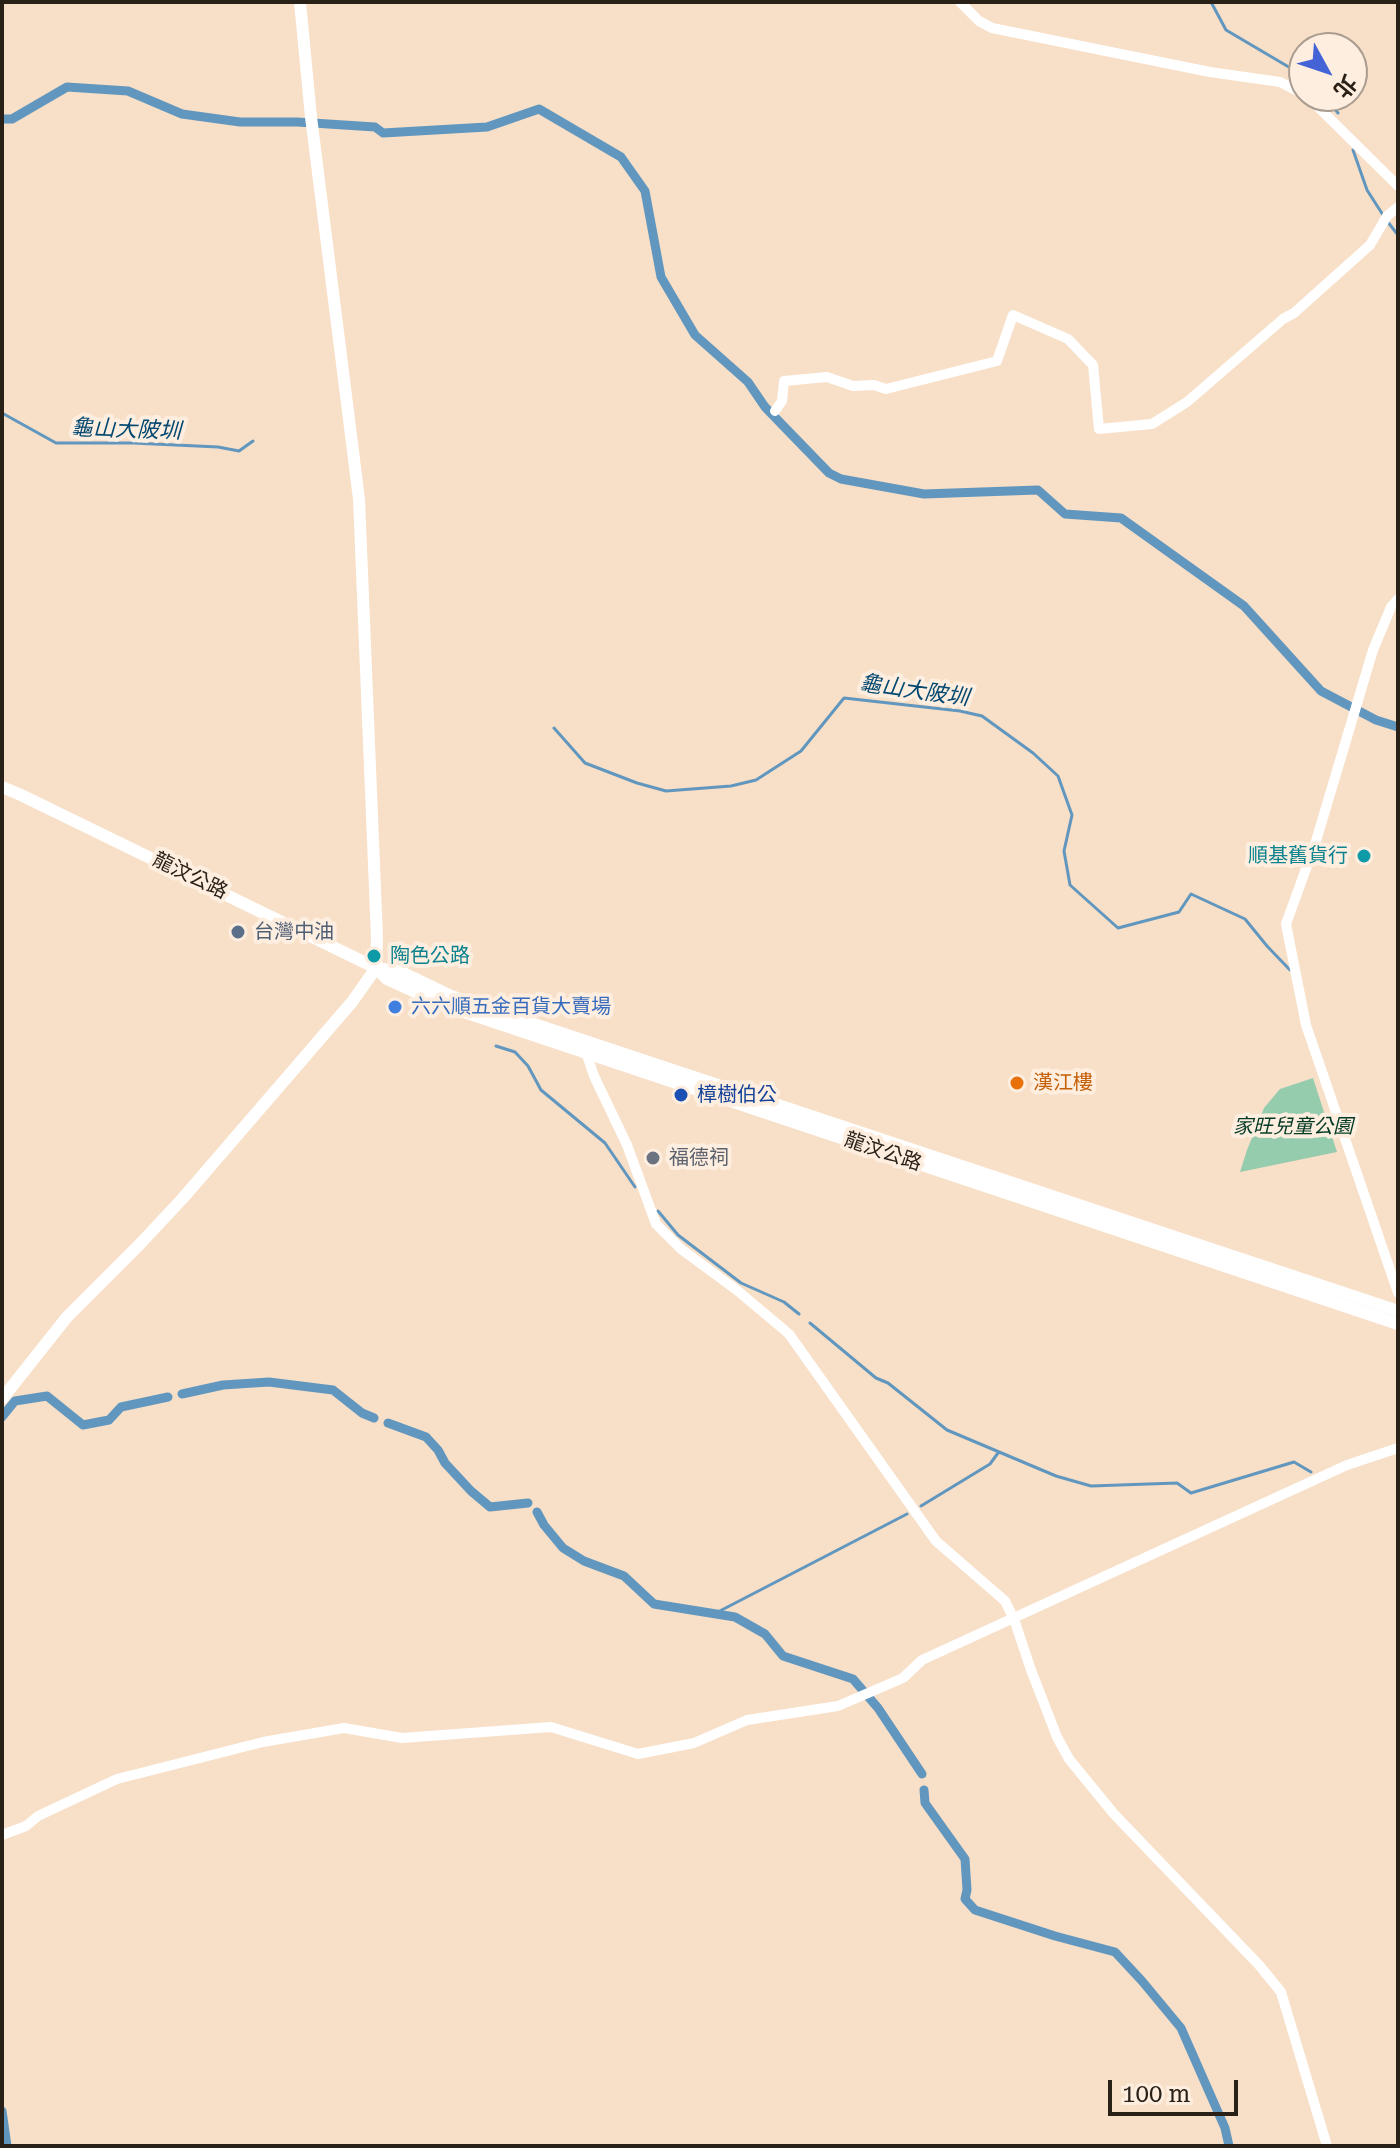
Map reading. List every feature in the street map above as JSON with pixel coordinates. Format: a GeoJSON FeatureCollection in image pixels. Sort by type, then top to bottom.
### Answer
{"type":"FeatureCollection","features":[{"type":"Feature","properties":{"kind":"main road"},"geometry":{"type":"LineString","coordinates":[[2,1399],[67,1317],[183,1198],[352,1002],[376,968],[361,523],[311,117],[300,2]]}},
{"type":"Feature","properties":{"kind":"main road","name":"龍汶公路"},"geometry":{"type":"LineString","coordinates":[[2,787],[376,968],[387,979],[446,1006],[589,1048],[738,1103],[1398,1311]]}},
{"type":"Feature","properties":{"kind":"main road","name":"龍汶公路"},"geometry":{"type":"LineString","coordinates":[[1166,1239],[1398,1324]]}},
{"type":"Feature","properties":{"kind":"street"},"geometry":{"type":"LineString","coordinates":[[960,2],[979,21],[992,28],[1210,72],[1257,77],[1288,86]]}},
{"type":"Feature","properties":{"kind":"street"},"geometry":{"type":"LineString","coordinates":[[1322,112],[1398,186]]}},
{"type":"Feature","properties":{"kind":"street"},"geometry":{"type":"LineString","coordinates":[[775,411],[782,401],[784,381],[827,377],[853,386],[874,385],[886,389],[997,361],[1013,315],[1068,339],[1093,365],[1099,429],[1152,424],[1187,402],[1283,319],[1294,313],[1370,245],[1384,220],[1398,207]]}},
{"type":"Feature","properties":{"kind":"street"},"geometry":{"type":"LineString","coordinates":[[1398,599],[1391,607],[1373,650],[1316,841],[1286,924],[1306,1025],[1398,1293]]}},
{"type":"Feature","properties":{"kind":"street"},"geometry":{"type":"LineString","coordinates":[[589,1048],[594,1076],[627,1145],[656,1224],[681,1249],[789,1334],[936,1541],[1005,1601],[1057,1737],[1069,1759],[1114,1814],[1259,1965],[1281,1992],[1327,2146]]}},
{"type":"Feature","properties":{"kind":"street"},"geometry":{"type":"LineString","coordinates":[[2,1835],[26,1826],[38,1816],[117,1779],[263,1742],[344,1728],[402,1738],[551,1727],[638,1754],[694,1743],[747,1720],[838,1706],[903,1678],[922,1660],[1347,1465],[1398,1448]]}},
{"type":"Feature","properties":{"kind":"green space","name":"家旺兒童公園"},"geometry":{"type":"Polygon","coordinates":[[[1313,1078],[1337,1152],[1240,1172],[1264,1108],[1280,1089],[1313,1078]]]}},
{"type":"Feature","properties":{"kind":"waterway"},"geometry":{"type":"LineString","coordinates":[[1211,2],[1226,30],[1288,67]]}},
{"type":"Feature","properties":{"kind":"waterway"},"geometry":{"type":"LineString","coordinates":[[2,119],[12,119],[67,87],[128,91],[182,114],[240,122],[375,127],[383,133],[487,127],[539,109],[621,157],[645,191],[661,277],[695,335],[748,382],[765,407],[829,473],[841,479],[924,494],[1038,490],[1065,514],[1121,518],[1244,606],[1321,691],[1376,720],[1398,727]]}},
{"type":"Feature","properties":{"kind":"waterway"},"geometry":{"type":"LineString","coordinates":[[1353,150],[1367,190],[1383,215]]}},
{"type":"Feature","properties":{"kind":"waterway"},"geometry":{"type":"LineString","coordinates":[[1387,221],[1398,235]]}},
{"type":"Feature","properties":{"kind":"waterway","name":"龜山大陂圳"},"geometry":{"type":"LineString","coordinates":[[2,413],[56,443],[133,443],[218,447],[239,451],[253,441]]}},
{"type":"Feature","properties":{"kind":"waterway","name":"龜山大陂圳"},"geometry":{"type":"LineString","coordinates":[[554,728],[585,763],[666,791],[731,786],[756,780],[801,751],[844,698],[982,716],[1033,753],[1058,776],[1072,815],[1064,851],[1070,885],[1118,928],[1179,912],[1191,894],[1245,919],[1290,970]]}},
{"type":"Feature","properties":{"kind":"waterway"},"geometry":{"type":"LineString","coordinates":[[496,1046],[515,1052],[528,1066],[541,1090],[605,1143],[635,1187]]}},
{"type":"Feature","properties":{"kind":"waterway"},"geometry":{"type":"LineString","coordinates":[[658,1211],[678,1235],[741,1283],[784,1302],[799,1314]]}},
{"type":"Feature","properties":{"kind":"waterway"},"geometry":{"type":"LineString","coordinates":[[810,1323],[876,1378],[888,1383],[947,1430],[1056,1476],[1091,1486],[1177,1483],[1191,1493],[1294,1462],[1311,1472]]}},
{"type":"Feature","properties":{"kind":"waterway"},"geometry":{"type":"LineString","coordinates":[[182,1394],[223,1385],[269,1382],[333,1390],[362,1413],[374,1418]]}},
{"type":"Feature","properties":{"kind":"waterway"},"geometry":{"type":"LineString","coordinates":[[2,1417],[15,1401],[47,1396],[83,1425],[109,1420],[121,1407],[168,1397]]}},
{"type":"Feature","properties":{"kind":"waterway"},"geometry":{"type":"LineString","coordinates":[[388,1423],[426,1437],[445,1463],[490,1507],[528,1503]]}},
{"type":"Feature","properties":{"kind":"waterway"},"geometry":{"type":"LineString","coordinates":[[921,1506],[990,1464],[998,1453]]}},
{"type":"Feature","properties":{"kind":"waterway"},"geometry":{"type":"LineString","coordinates":[[537,1512],[563,1548],[584,1561],[624,1576],[654,1604],[735,1617],[765,1634],[783,1656],[853,1679],[878,1708],[922,1774]]}},
{"type":"Feature","properties":{"kind":"waterway"},"geometry":{"type":"LineString","coordinates":[[714,1614],[907,1514]]}},
{"type":"Feature","properties":{"kind":"waterway"},"geometry":{"type":"LineString","coordinates":[[924,1790],[925,1803],[965,1859],[965,1899],[975,1910],[1115,1952],[1142,1981],[1181,2028],[1225,2128],[1229,2146]]}},
{"type":"Feature","properties":{"kind":"waterway"},"geometry":{"type":"LineString","coordinates":[[2,2111],[7,2146]]}},
{"type":"Feature","properties":{"kind":"place","name":"順基舊貨行"},"geometry":{"type":"Point","coordinates":[1364,856]}},
{"type":"Feature","properties":{"kind":"place","name":"台灣中油"},"geometry":{"type":"Point","coordinates":[238,932]}},
{"type":"Feature","properties":{"kind":"place","name":"陶色公路"},"geometry":{"type":"Point","coordinates":[374,956]}},
{"type":"Feature","properties":{"kind":"place","name":"六六順五金百貨大賣場"},"geometry":{"type":"Point","coordinates":[395,1007]}},
{"type":"Feature","properties":{"kind":"place","name":"漢江樓"},"geometry":{"type":"Point","coordinates":[1017,1083]}},
{"type":"Feature","properties":{"kind":"place","name":"樟樹伯公"},"geometry":{"type":"Point","coordinates":[681,1095]}},
{"type":"Feature","properties":{"kind":"place","name":"福德祠"},"geometry":{"type":"Point","coordinates":[653,1158]}}]}
